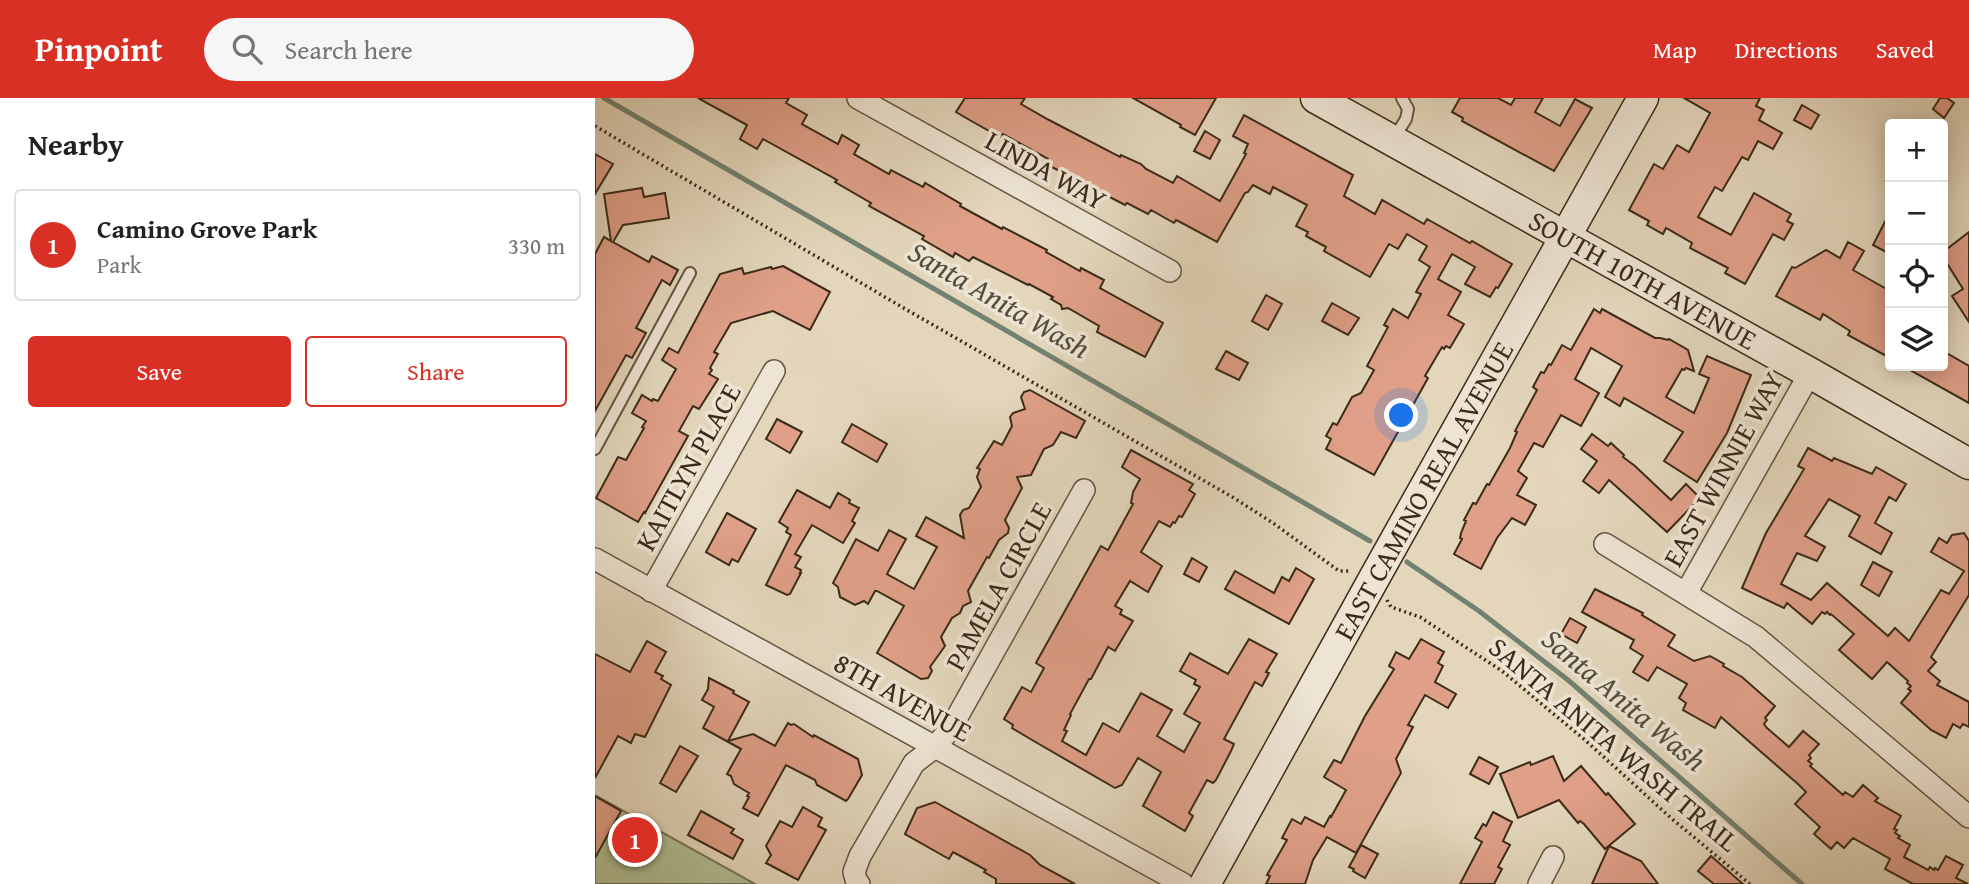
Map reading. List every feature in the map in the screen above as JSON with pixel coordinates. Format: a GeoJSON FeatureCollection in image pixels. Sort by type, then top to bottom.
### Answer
{"type":"FeatureCollection","features":[{"type":"Feature","properties":{"kind":"street","name":"LINDA WAY"},"geometry":{"type":"LineString","coordinates":[[857,98],[886,105],[1170,271]]}},
{"type":"Feature","properties":{"kind":"street","name":"SOUTH 10TH AVENUE"},"geometry":{"type":"LineString","coordinates":[[1316,98],[1349,111],[1392,141],[1969,464]]}},
{"type":"Feature","properties":{"kind":"street","name":"EAST CAMINO REAL AVENUE"},"geometry":{"type":"LineString","coordinates":[[1205,884],[1643,98]]}},
{"type":"Feature","properties":{"kind":"street","name":"KAITLYN PLACE"},"geometry":{"type":"LineString","coordinates":[[651,591],[774,371]]}},
{"type":"Feature","properties":{"kind":"street","name":"EAST WINNIE WAY"},"geometry":{"type":"LineString","coordinates":[[1686,593],[1810,373]]}},
{"type":"Feature","properties":{"kind":"street","name":"PAMELA CIRCLE"},"geometry":{"type":"LineString","coordinates":[[859,884],[854,872],[860,856],[914,763],[935,747],[951,728],[1084,490]]}},
{"type":"Feature","properties":{"kind":"street"},"geometry":{"type":"LineString","coordinates":[[1605,544],[1756,637],[1969,817]]}},
{"type":"Feature","properties":{"kind":"street","name":"8TH AVENUE"},"geometry":{"type":"LineString","coordinates":[[595,559],[1183,884]]}},
{"type":"Feature","properties":{"kind":"street"},"geometry":{"type":"LineString","coordinates":[[1539,884],[1553,857]]}},
{"type":"Feature","properties":{"kind":"lane"},"geometry":{"type":"LineString","coordinates":[[1392,141],[1406,119],[1408,109],[1402,98]]}},
{"type":"Feature","properties":{"kind":"lane"},"geometry":{"type":"LineString","coordinates":[[595,449],[690,273]]}},
{"type":"Feature","properties":{"kind":"path"},"geometry":{"type":"LineString","coordinates":[[595,126],[1234,498],[1301,542],[1339,571],[1353,571]]}},
{"type":"Feature","properties":{"kind":"path","name":"SANTA ANITA WASH TRAIL"},"geometry":{"type":"LineString","coordinates":[[1383,592],[1391,607],[1420,617],[1465,645],[1535,697],[1750,884]]}},
{"type":"Feature","properties":{"kind":"green space"},"geometry":{"type":"Polygon","coordinates":[[[595,795],[755,884],[595,884],[595,795]]]}},
{"type":"Feature","properties":{"kind":"building"},"geometry":{"type":"Polygon","coordinates":[[[698,98],[789,98],[786,103],[807,115],[802,124],[838,144],[842,135],[859,145],[854,154],[889,174],[891,170],[923,187],[925,183],[1002,229],[1003,227],[1047,250],[1046,252],[1080,271],[1081,268],[1104,280],[1100,288],[1163,323],[1145,357],[1097,332],[1099,326],[1068,308],[1062,309],[1061,305],[1051,299],[1053,297],[1029,284],[973,257],[969,261],[955,253],[953,257],[922,239],[924,236],[869,206],[871,203],[835,182],[837,180],[763,139],[757,149],[740,139],[747,125],[698,98]]]}},
{"type":"Feature","properties":{"kind":"building"},"geometry":{"type":"Polygon","coordinates":[[[965,98],[1025,98],[1021,104],[1049,120],[1120,157],[1121,155],[1141,164],[1173,183],[1177,176],[1220,201],[1246,154],[1244,153],[1248,144],[1233,136],[1244,115],[1353,175],[1344,196],[1375,214],[1382,200],[1424,224],[1427,219],[1512,264],[1490,297],[1465,284],[1475,267],[1452,254],[1438,279],[1461,292],[1448,315],[1464,324],[1450,348],[1442,347],[1425,376],[1428,378],[1374,475],[1326,449],[1331,439],[1326,436],[1333,423],[1337,425],[1352,397],[1361,393],[1374,370],[1367,366],[1388,327],[1384,325],[1393,309],[1408,318],[1421,294],[1416,292],[1430,267],[1419,260],[1427,246],[1407,234],[1398,249],[1389,244],[1370,277],[1324,251],[1326,247],[1306,236],[1308,232],[1296,226],[1307,205],[1273,187],[1270,194],[1253,185],[1245,193],[1217,242],[1176,220],[1174,223],[1151,210],[1148,214],[1127,203],[1125,205],[1046,164],[1048,159],[1003,134],[1000,137],[956,112],[965,98]]]}},
{"type":"Feature","properties":{"kind":"building"},"geometry":{"type":"Polygon","coordinates":[[[1133,98],[1216,98],[1195,135],[1133,98]]]}},
{"type":"Feature","properties":{"kind":"building"},"geometry":{"type":"Polygon","coordinates":[[[1460,98],[1498,98],[1511,105],[1515,98],[1543,98],[1535,112],[1560,126],[1575,99],[1592,108],[1554,171],[1462,121],[1463,118],[1452,112],[1460,98]]]}},
{"type":"Feature","properties":{"kind":"building"},"geometry":{"type":"Polygon","coordinates":[[[1684,98],[1760,98],[1756,106],[1764,110],[1759,120],[1782,133],[1773,149],[1758,141],[1748,160],[1742,157],[1722,191],[1715,187],[1698,217],[1731,235],[1754,193],[1791,214],[1787,221],[1793,224],[1784,240],[1773,234],[1745,284],[1725,273],[1728,268],[1690,248],[1692,243],[1666,228],[1663,234],[1647,225],[1649,221],[1629,210],[1654,164],[1663,169],[1677,145],[1689,152],[1710,113],[1684,98]]]}},
{"type":"Feature","properties":{"kind":"building"},"geometry":{"type":"Polygon","coordinates":[[[1940,98],[1947,98],[1954,103],[1944,118],[1933,109],[1940,98]]]}},
{"type":"Feature","properties":{"kind":"building"},"geometry":{"type":"Polygon","coordinates":[[[1802,105],[1819,115],[1811,129],[1794,120],[1802,105]]]}},
{"type":"Feature","properties":{"kind":"building"},"geometry":{"type":"Polygon","coordinates":[[[1205,131],[1220,140],[1210,159],[1194,151],[1205,131]]]}},
{"type":"Feature","properties":{"kind":"building"},"geometry":{"type":"Polygon","coordinates":[[[595,154],[613,164],[595,194],[595,154]]]}},
{"type":"Feature","properties":{"kind":"building"},"geometry":{"type":"Polygon","coordinates":[[[642,188],[644,197],[665,193],[669,218],[623,225],[613,242],[649,262],[652,256],[678,270],[670,285],[662,280],[636,328],[646,333],[632,358],[626,355],[595,411],[595,254],[604,237],[611,241],[604,194],[642,188]]]}},
{"type":"Feature","properties":{"kind":"building"},"geometry":{"type":"Polygon","coordinates":[[[1885,222],[1885,251],[1873,245],[1885,222]]]}},
{"type":"Feature","properties":{"kind":"building"},"geometry":{"type":"Polygon","coordinates":[[[1969,232],[1969,322],[1952,296],[1963,289],[1948,265],[1948,248],[1969,232]]]}},
{"type":"Feature","properties":{"kind":"building"},"geometry":{"type":"Polygon","coordinates":[[[1848,242],[1864,251],[1853,270],[1885,288],[1885,355],[1848,335],[1850,331],[1823,314],[1820,320],[1776,296],[1792,267],[1795,268],[1826,250],[1840,258],[1848,242]]]}},
{"type":"Feature","properties":{"kind":"building"},"geometry":{"type":"Polygon","coordinates":[[[783,266],[830,292],[810,330],[773,311],[731,323],[714,352],[718,354],[710,368],[712,370],[709,374],[718,379],[699,409],[693,406],[679,431],[688,436],[645,513],[638,522],[596,498],[618,457],[626,460],[644,428],[642,427],[646,421],[632,413],[642,395],[652,401],[658,401],[676,369],[662,360],[669,348],[678,353],[720,274],[742,268],[744,274],[783,266]]]}},
{"type":"Feature","properties":{"kind":"building"},"geometry":{"type":"Polygon","coordinates":[[[1266,295],[1282,304],[1268,330],[1252,321],[1266,295]]]}},
{"type":"Feature","properties":{"kind":"building"},"geometry":{"type":"Polygon","coordinates":[[[1332,303],[1359,318],[1348,335],[1322,321],[1332,303]]]}},
{"type":"Feature","properties":{"kind":"building"},"geometry":{"type":"Polygon","coordinates":[[[1594,309],[1600,313],[1602,309],[1655,338],[1669,339],[1688,350],[1694,371],[1682,369],[1666,397],[1694,413],[1709,378],[1699,374],[1707,356],[1751,375],[1727,433],[1697,482],[1664,461],[1683,432],[1624,398],[1620,406],[1605,397],[1622,366],[1591,348],[1575,379],[1599,393],[1581,426],[1561,415],[1543,447],[1534,443],[1518,471],[1527,478],[1517,495],[1536,505],[1525,525],[1512,518],[1497,538],[1481,569],[1454,554],[1462,539],[1464,520],[1473,503],[1476,504],[1487,484],[1489,485],[1510,448],[1517,432],[1515,431],[1537,390],[1533,387],[1541,372],[1544,373],[1549,364],[1551,365],[1562,345],[1571,350],[1594,309]]]}},
{"type":"Feature","properties":{"kind":"building"},"geometry":{"type":"Polygon","coordinates":[[[1226,351],[1248,363],[1239,380],[1216,369],[1226,351]]]}},
{"type":"Feature","properties":{"kind":"building"},"geometry":{"type":"Polygon","coordinates":[[[1948,354],[1969,366],[1969,403],[1912,371],[1948,371],[1948,354]]]}},
{"type":"Feature","properties":{"kind":"building"},"geometry":{"type":"Polygon","coordinates":[[[1030,390],[1085,421],[1076,438],[1061,432],[1053,445],[1044,449],[1031,475],[1017,477],[1022,488],[1005,520],[1008,533],[999,540],[989,558],[987,557],[968,591],[971,602],[952,618],[941,637],[945,646],[930,667],[932,671],[928,678],[921,679],[877,653],[904,606],[877,591],[868,604],[864,601],[855,605],[840,597],[838,587],[833,583],[856,539],[878,551],[889,530],[906,539],[887,574],[914,589],[937,547],[916,536],[926,517],[964,538],[960,515],[963,510],[969,508],[981,487],[977,477],[980,469],[977,468],[994,441],[1002,445],[1012,426],[1010,417],[1013,413],[1025,409],[1021,397],[1024,392],[1030,390]]]}},
{"type":"Feature","properties":{"kind":"building"},"geometry":{"type":"Polygon","coordinates":[[[777,419],[802,432],[790,453],[766,439],[777,419]]]}},
{"type":"Feature","properties":{"kind":"building"},"geometry":{"type":"Polygon","coordinates":[[[852,424],[887,444],[877,462],[842,442],[852,424]]]}},
{"type":"Feature","properties":{"kind":"building"},"geometry":{"type":"Polygon","coordinates":[[[1592,434],[1608,446],[1611,443],[1671,500],[1686,484],[1700,498],[1667,532],[1609,480],[1599,493],[1583,481],[1597,461],[1581,449],[1592,434]]]}},
{"type":"Feature","properties":{"kind":"building"},"geometry":{"type":"Polygon","coordinates":[[[1808,448],[1832,461],[1834,458],[1872,474],[1876,467],[1906,484],[1896,501],[1889,497],[1875,523],[1892,533],[1881,554],[1849,536],[1860,516],[1829,499],[1805,536],[1825,547],[1817,561],[1797,553],[1781,584],[1811,600],[1827,583],[1888,636],[1895,628],[1909,641],[1941,590],[1949,594],[1964,571],[1931,552],[1939,538],[1947,543],[1952,535],[1964,533],[1969,541],[1969,595],[1931,657],[1936,662],[1928,671],[1940,681],[1937,685],[1969,702],[1969,727],[1963,724],[1960,728],[1953,724],[1946,738],[1931,730],[1901,703],[1911,691],[1908,689],[1911,686],[1887,662],[1872,679],[1839,650],[1854,634],[1831,614],[1822,612],[1812,624],[1787,603],[1784,608],[1742,588],[1766,533],[1804,469],[1798,466],[1808,448]]]}},
{"type":"Feature","properties":{"kind":"building"},"geometry":{"type":"Polygon","coordinates":[[[1131,450],[1193,484],[1189,490],[1195,494],[1182,517],[1179,516],[1170,527],[1159,521],[1141,552],[1162,566],[1148,592],[1130,581],[1115,606],[1122,610],[1120,614],[1133,621],[1115,651],[1108,647],[1089,679],[1070,714],[1062,741],[1086,755],[1103,723],[1119,732],[1141,693],[1172,710],[1157,736],[1184,752],[1200,723],[1184,714],[1200,687],[1194,684],[1196,680],[1180,671],[1190,653],[1228,674],[1249,639],[1277,654],[1266,672],[1269,673],[1262,686],[1255,682],[1224,739],[1234,744],[1216,780],[1213,783],[1207,780],[1189,813],[1193,816],[1185,831],[1143,806],[1161,772],[1138,758],[1122,785],[1115,788],[1012,728],[1013,725],[1004,719],[1022,687],[1031,692],[1044,668],[1036,663],[1037,661],[1101,546],[1108,550],[1133,504],[1133,492],[1140,479],[1122,467],[1131,450]]]}},
{"type":"Feature","properties":{"kind":"building"},"geometry":{"type":"Polygon","coordinates":[[[797,490],[830,508],[838,493],[859,508],[852,521],[855,523],[843,543],[812,525],[795,554],[801,557],[795,567],[801,570],[801,573],[787,595],[766,585],[791,535],[786,532],[788,528],[779,522],[797,490]]]}},
{"type":"Feature","properties":{"kind":"building"},"geometry":{"type":"Polygon","coordinates":[[[727,513],[756,529],[738,562],[732,559],[729,565],[706,552],[727,513]]]}},
{"type":"Feature","properties":{"kind":"building"},"geometry":{"type":"Polygon","coordinates":[[[1192,558],[1207,567],[1199,582],[1184,574],[1192,558]]]}},
{"type":"Feature","properties":{"kind":"building"},"geometry":{"type":"Polygon","coordinates":[[[1873,562],[1892,572],[1879,596],[1861,585],[1873,562]]]}},
{"type":"Feature","properties":{"kind":"building"},"geometry":{"type":"Polygon","coordinates":[[[1296,568],[1314,579],[1289,624],[1225,589],[1235,571],[1274,593],[1282,577],[1289,581],[1296,568]]]}},
{"type":"Feature","properties":{"kind":"building"},"geometry":{"type":"Polygon","coordinates":[[[1595,589],[1643,613],[1642,615],[1675,635],[1668,646],[1694,661],[1710,656],[1742,677],[1775,706],[1765,718],[1767,720],[1764,724],[1767,728],[1789,747],[1803,731],[1819,744],[1809,755],[1811,758],[1808,761],[1812,764],[1810,766],[1843,795],[1845,792],[1853,797],[1863,785],[1878,798],[1875,801],[1901,816],[1894,829],[1900,836],[1898,838],[1910,845],[1904,857],[1928,870],[1930,867],[1938,870],[1946,856],[1963,865],[1956,878],[1968,884],[1913,884],[1885,869],[1890,859],[1853,838],[1844,848],[1837,842],[1831,849],[1814,834],[1820,827],[1795,804],[1806,792],[1798,784],[1721,717],[1715,728],[1683,710],[1686,703],[1679,698],[1687,684],[1657,667],[1648,681],[1633,672],[1643,656],[1630,648],[1634,640],[1582,612],[1595,589]]]}},
{"type":"Feature","properties":{"kind":"building"},"geometry":{"type":"Polygon","coordinates":[[[1570,618],[1586,627],[1577,643],[1561,634],[1570,618]]]}},
{"type":"Feature","properties":{"kind":"building"},"geometry":{"type":"Polygon","coordinates":[[[1421,639],[1444,652],[1438,663],[1443,666],[1435,682],[1456,694],[1448,708],[1425,695],[1408,725],[1413,727],[1396,759],[1401,773],[1356,853],[1327,837],[1313,860],[1305,884],[1266,884],[1270,876],[1267,875],[1287,840],[1282,838],[1292,819],[1301,824],[1305,817],[1324,827],[1331,817],[1346,790],[1324,777],[1334,760],[1341,763],[1365,716],[1394,669],[1389,666],[1396,652],[1409,659],[1421,639]]]}},
{"type":"Feature","properties":{"kind":"building"},"geometry":{"type":"Polygon","coordinates":[[[647,641],[666,652],[655,672],[671,685],[645,737],[635,734],[631,743],[618,736],[595,778],[595,654],[630,672],[647,641]]]}},
{"type":"Feature","properties":{"kind":"building"},"geometry":{"type":"Polygon","coordinates":[[[709,678],[749,702],[728,741],[753,734],[775,746],[788,723],[858,759],[862,775],[848,799],[846,801],[786,765],[758,816],[743,808],[749,793],[734,784],[731,776],[727,774],[741,749],[703,728],[714,707],[702,700],[708,689],[709,678]]]}},
{"type":"Feature","properties":{"kind":"building"},"geometry":{"type":"Polygon","coordinates":[[[680,746],[698,756],[676,792],[660,783],[680,746]]]}},
{"type":"Feature","properties":{"kind":"building"},"geometry":{"type":"Polygon","coordinates":[[[1553,756],[1564,781],[1581,766],[1635,824],[1605,849],[1559,800],[1518,818],[1500,774],[1553,756]]]}},
{"type":"Feature","properties":{"kind":"building"},"geometry":{"type":"Polygon","coordinates":[[[1479,757],[1498,767],[1489,784],[1470,774],[1479,757]]]}},
{"type":"Feature","properties":{"kind":"building"},"geometry":{"type":"Polygon","coordinates":[[[595,796],[621,811],[595,858],[595,796]]]}},
{"type":"Feature","properties":{"kind":"building"},"geometry":{"type":"Polygon","coordinates":[[[935,802],[1030,855],[1040,865],[1075,884],[996,884],[996,879],[984,872],[986,870],[966,859],[953,852],[949,859],[905,834],[917,808],[935,802]]]}},
{"type":"Feature","properties":{"kind":"building"},"geometry":{"type":"Polygon","coordinates":[[[803,807],[822,818],[818,826],[826,830],[798,880],[766,863],[771,855],[766,846],[780,821],[792,827],[803,807]]]}},
{"type":"Feature","properties":{"kind":"building"},"geometry":{"type":"Polygon","coordinates":[[[701,811],[734,829],[731,833],[743,840],[733,859],[688,835],[701,811]]]}},
{"type":"Feature","properties":{"kind":"building"},"geometry":{"type":"Polygon","coordinates":[[[1493,812],[1512,822],[1503,841],[1510,845],[1498,867],[1502,869],[1494,884],[1460,884],[1482,842],[1475,838],[1483,824],[1486,826],[1493,812]]]}},
{"type":"Feature","properties":{"kind":"building"},"geometry":{"type":"Polygon","coordinates":[[[1361,845],[1378,854],[1365,878],[1349,867],[1361,845]]]}},
{"type":"Feature","properties":{"kind":"building"},"geometry":{"type":"Polygon","coordinates":[[[1609,846],[1641,861],[1658,884],[1592,884],[1609,846]]]}},
{"type":"Feature","properties":{"kind":"building"},"geometry":{"type":"Polygon","coordinates":[[[1711,856],[1743,884],[1714,884],[1698,871],[1711,856]]]}},
{"type":"Feature","properties":{"kind":"waterway","name":"Santa Anita Wash"},"geometry":{"type":"LineString","coordinates":[[604,98],[1370,541]]}},
{"type":"Feature","properties":{"kind":"waterway","name":"Santa Anita Wash"},"geometry":{"type":"LineString","coordinates":[[1407,562],[1479,611],[1568,680],[1802,884]]}},
{"type":"Feature","properties":{"kind":"place","name":"Camino Grove Park"},"geometry":{"type":"Point","coordinates":[635,840]}}]}
